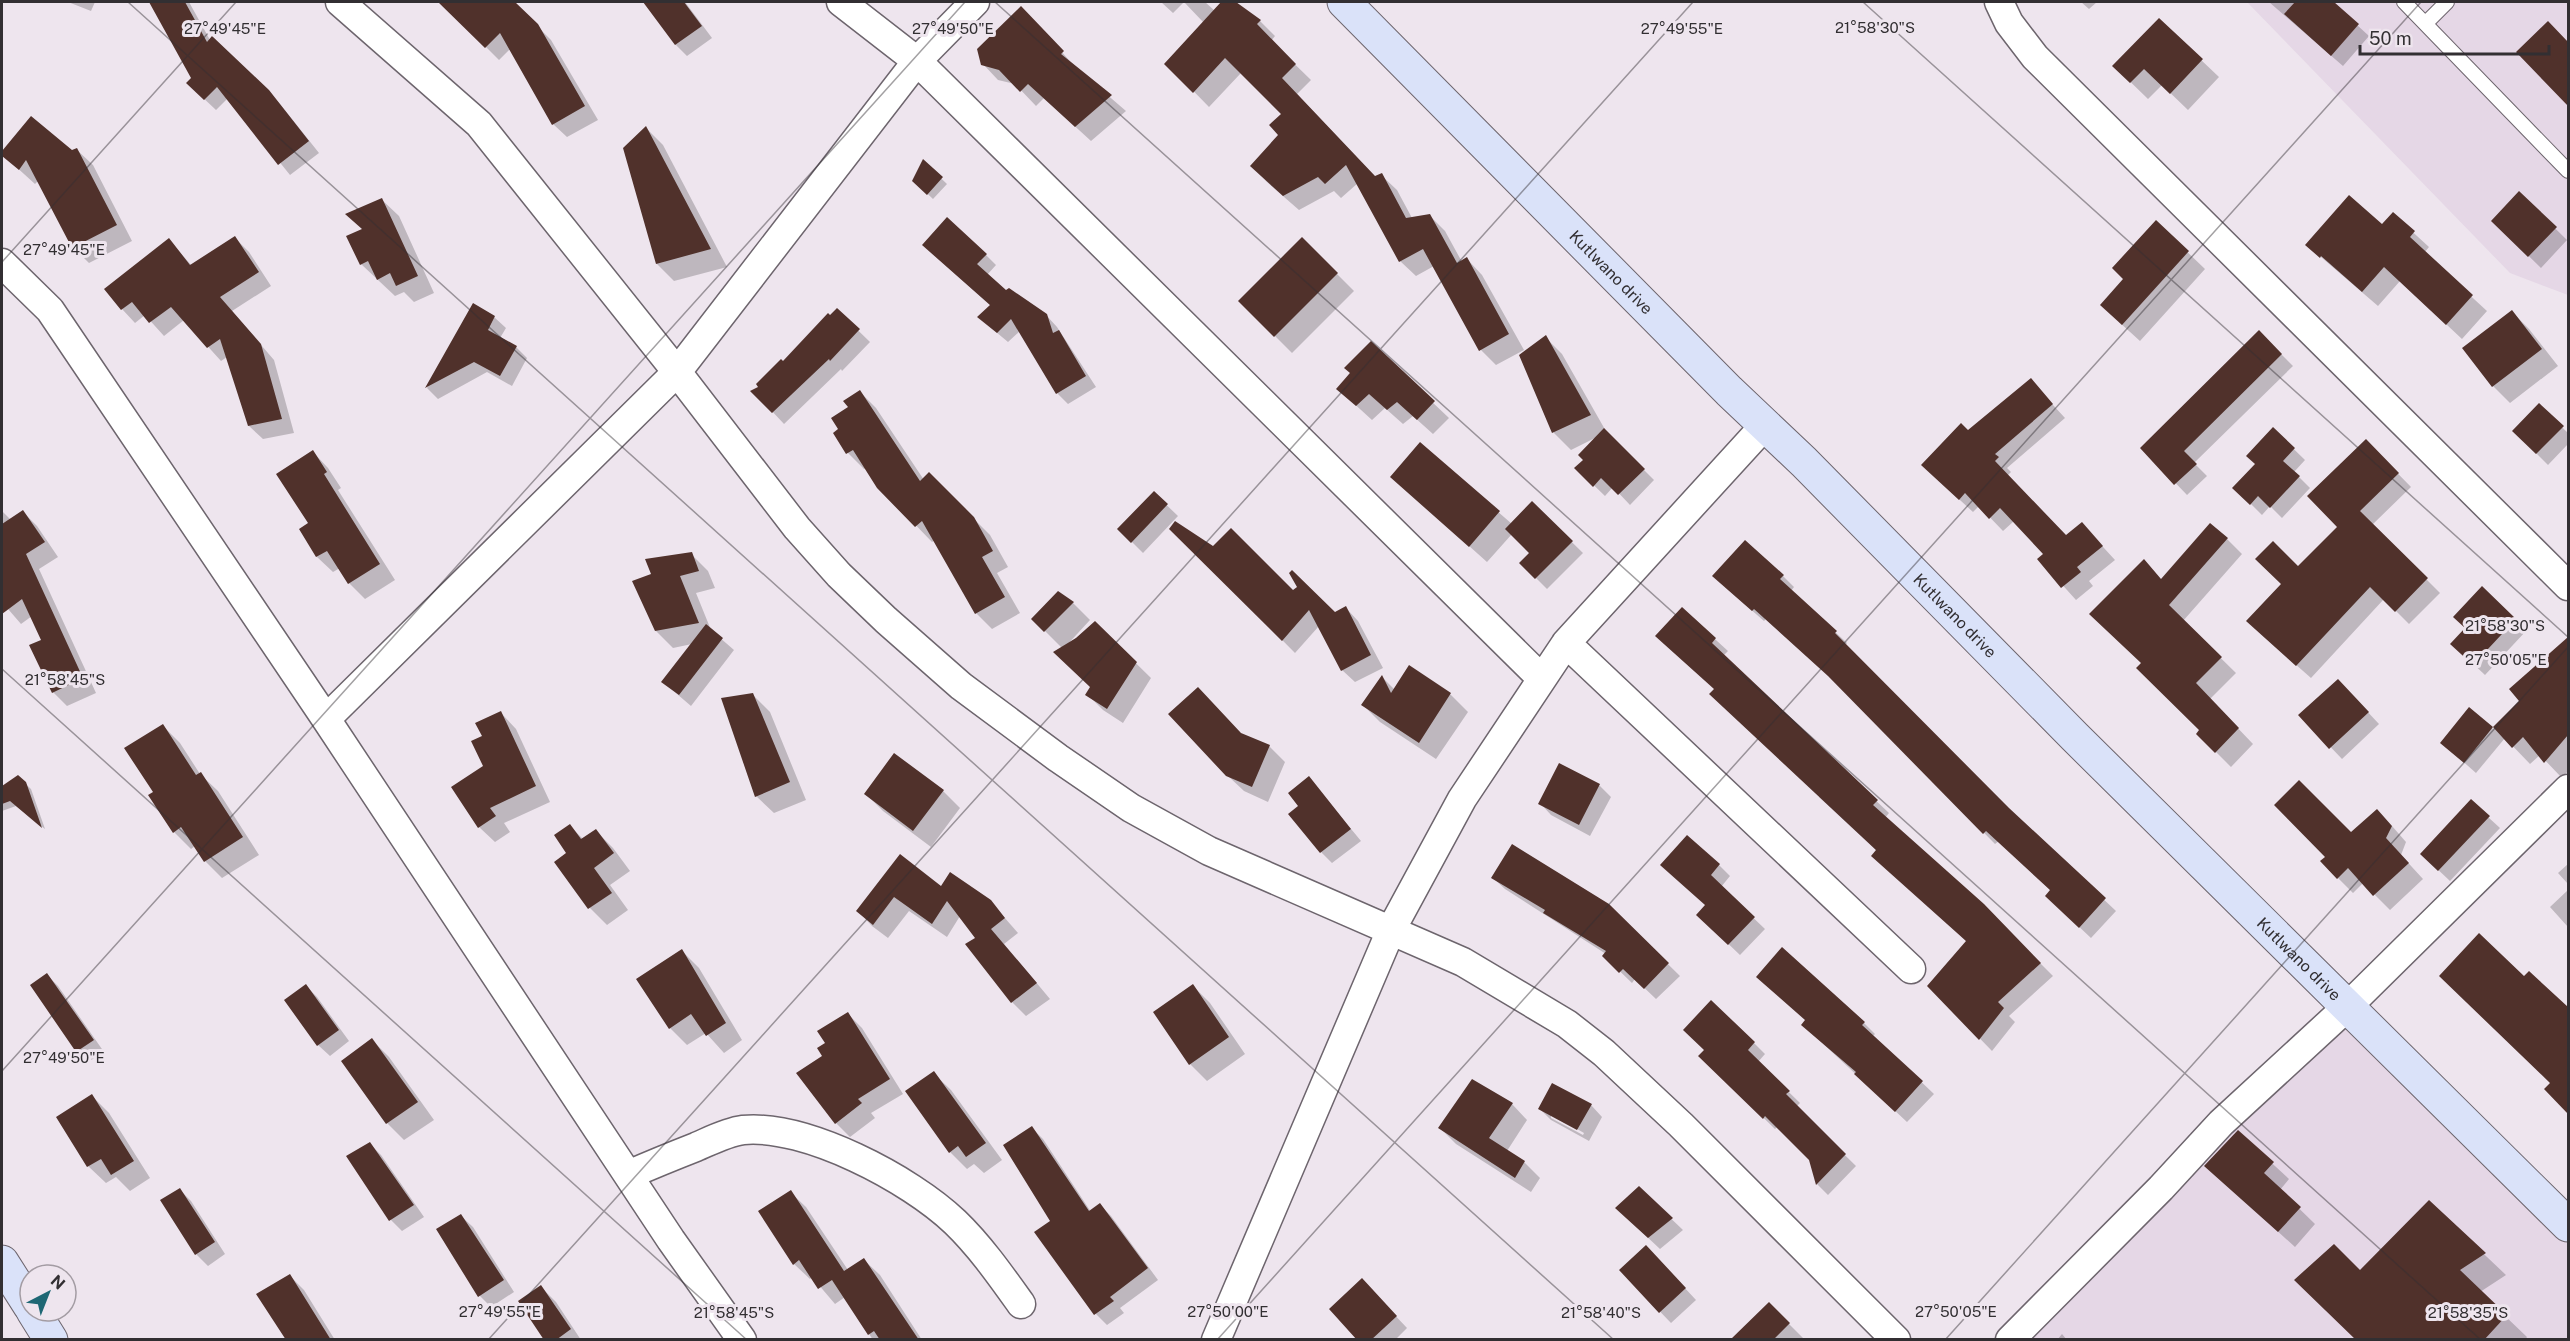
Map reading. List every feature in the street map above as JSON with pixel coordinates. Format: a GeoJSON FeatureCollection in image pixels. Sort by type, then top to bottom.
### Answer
{"type":"FeatureCollection","features":[{"type":"Feature","properties":{"kind":"street"},"geometry":{"type":"LineString","coordinates":[[340,2],[478,124],[677,372],[757,479],[825,559],[886,620],[961,686],[1058,758],[1131,808],[1209,851],[1463,962],[1567,1024],[1604,1053],[1681,1125],[1896,1340]]}},
{"type":"Feature","properties":{"kind":"street"},"geometry":{"type":"LineString","coordinates":[[841,2],[917,61],[1541,678]]}},
{"type":"Feature","properties":{"kind":"street"},"geometry":{"type":"LineString","coordinates":[[326,719],[677,372],[917,61],[975,2]]}},
{"type":"Feature","properties":{"kind":"street","name":"Kutlwano drive"},"geometry":{"type":"LineString","coordinates":[[1344,2],[1721,382],[1766,424],[2074,737],[2568,1225]]}},
{"type":"Feature","properties":{"kind":"street"},"geometry":{"type":"LineString","coordinates":[[1999,2],[2009,23],[2036,57],[2568,586]]}},
{"type":"Feature","properties":{"kind":"street"},"geometry":{"type":"LineString","coordinates":[[2,263],[50,310],[326,719],[671,1240],[742,1340]]}},
{"type":"Feature","properties":{"kind":"street"},"geometry":{"type":"LineString","coordinates":[[1222,1336],[1391,930],[1462,799],[1566,643],[1766,424]]}},
{"type":"Feature","properties":{"kind":"street"},"geometry":{"type":"LineString","coordinates":[[1566,643],[1911,969]]}},
{"type":"Feature","properties":{"kind":"street"},"geometry":{"type":"LineString","coordinates":[[2010,1340],[2161,1188],[2221,1123],[2347,1007],[2568,789]]}},
{"type":"Feature","properties":{"kind":"street"},"geometry":{"type":"LineString","coordinates":[[628,1174],[740,1130],[769,1129],[815,1140],[856,1158],[920,1194],[955,1222],[991,1263],[1021,1304]]}},
{"type":"Feature","properties":{"kind":"street"},"geometry":{"type":"LineString","coordinates":[[2,1262],[18,1287]]}},
{"type":"Feature","properties":{"kind":"street"},"geometry":{"type":"LineString","coordinates":[[40,1323],[51,1340]]}},
{"type":"Feature","properties":{"kind":"lane"},"geometry":{"type":"LineString","coordinates":[[2404,2],[2568,171]]}},
{"type":"Feature","properties":{"kind":"lane"},"geometry":{"type":"LineString","coordinates":[[2426,23],[2447,2]]}},
{"type":"Feature","properties":{"kind":"shaded area"},"geometry":{"type":"Polygon","coordinates":[[[2247,2],[2568,2],[2568,295],[2510,273],[2247,2]]]}},
{"type":"Feature","properties":{"kind":"shaded area"},"geometry":{"type":"Polygon","coordinates":[[[2347,1007],[2568,1225],[2568,1339],[2008,1340],[2347,1007]]]}},
{"type":"Feature","properties":{"kind":"building"},"geometry":{"type":"Polygon","coordinates":[[[149,2],[185,2],[207,42],[212,36],[269,90],[309,141],[278,165],[217,87],[204,100],[186,83],[191,78],[149,2]]]}},
{"type":"Feature","properties":{"kind":"building"},"geometry":{"type":"Polygon","coordinates":[[[438,2],[515,2],[538,24],[585,106],[552,125],[500,33],[485,48],[438,2]]]}},
{"type":"Feature","properties":{"kind":"building"},"geometry":{"type":"Polygon","coordinates":[[[643,2],[684,2],[702,26],[675,45],[643,2]]]}},
{"type":"Feature","properties":{"kind":"building"},"geometry":{"type":"Polygon","coordinates":[[[1221,2],[1236,2],[1261,20],[1257,24],[1296,64],[1282,78],[1375,176],[1382,173],[1406,218],[1430,214],[1457,263],[1467,257],[1509,334],[1479,351],[1423,249],[1399,262],[1346,165],[1325,184],[1318,177],[1283,196],[1250,166],[1278,135],[1269,125],[1281,114],[1225,58],[1193,93],[1164,64],[1221,2]]]}},
{"type":"Feature","properties":{"kind":"building"},"geometry":{"type":"Polygon","coordinates":[[[2295,2],[2334,2],[2359,24],[2331,56],[2284,14],[2295,2]]]}},
{"type":"Feature","properties":{"kind":"building"},"geometry":{"type":"Polygon","coordinates":[[[1021,6],[1064,51],[1061,54],[1112,95],[1075,127],[1028,84],[1020,92],[999,70],[981,65],[977,49],[1021,6]]]}},
{"type":"Feature","properties":{"kind":"building"},"geometry":{"type":"Polygon","coordinates":[[[2159,18],[2203,59],[2170,94],[2144,69],[2130,83],[2112,66],[2159,18]]]}},
{"type":"Feature","properties":{"kind":"building"},"geometry":{"type":"Polygon","coordinates":[[[2548,21],[2568,42],[2568,106],[2516,52],[2548,21]]]}},
{"type":"Feature","properties":{"kind":"building"},"geometry":{"type":"Polygon","coordinates":[[[31,116],[72,150],[77,148],[117,225],[72,248],[26,160],[19,170],[2,156],[2,151],[31,116]]]}},
{"type":"Feature","properties":{"kind":"building"},"geometry":{"type":"Polygon","coordinates":[[[646,126],[711,249],[656,264],[623,148],[646,126]]]}},
{"type":"Feature","properties":{"kind":"building"},"geometry":{"type":"Polygon","coordinates":[[[923,159],[943,177],[927,195],[912,181],[923,159]]]}},
{"type":"Feature","properties":{"kind":"building"},"geometry":{"type":"Polygon","coordinates":[[[2519,191],[2557,227],[2528,257],[2491,221],[2519,191]]]}},
{"type":"Feature","properties":{"kind":"building"},"geometry":{"type":"Polygon","coordinates":[[[2349,195],[2382,224],[2393,212],[2415,231],[2410,237],[2473,295],[2446,325],[2384,267],[2362,292],[2305,245],[2349,195]]]}},
{"type":"Feature","properties":{"kind":"building"},"geometry":{"type":"Polygon","coordinates":[[[382,198],[418,276],[396,286],[390,273],[377,280],[368,261],[360,265],[346,236],[362,229],[345,214],[382,198]]]}},
{"type":"Feature","properties":{"kind":"building"},"geometry":{"type":"Polygon","coordinates":[[[947,217],[987,254],[977,264],[1006,290],[1009,288],[1047,314],[1053,333],[1059,330],[1086,376],[1056,394],[1011,319],[997,333],[977,317],[990,305],[922,245],[947,217]]]}},
{"type":"Feature","properties":{"kind":"building"},"geometry":{"type":"Polygon","coordinates":[[[2156,220],[2189,251],[2122,325],[2100,305],[2123,279],[2112,268],[2156,220]]]}},
{"type":"Feature","properties":{"kind":"building"},"geometry":{"type":"Polygon","coordinates":[[[235,236],[259,272],[220,297],[261,344],[282,419],[248,426],[220,339],[207,348],[171,307],[149,323],[132,302],[121,310],[104,289],[169,238],[190,265],[235,236]]]}},
{"type":"Feature","properties":{"kind":"building"},"geometry":{"type":"Polygon","coordinates":[[[1302,237],[1338,273],[1274,337],[1238,301],[1302,237]]]}},
{"type":"Feature","properties":{"kind":"building"},"geometry":{"type":"Polygon","coordinates":[[[473,303],[495,316],[488,330],[517,346],[500,376],[474,362],[425,388],[473,303]]]}},
{"type":"Feature","properties":{"kind":"building"},"geometry":{"type":"Polygon","coordinates":[[[837,308],[860,329],[830,361],[829,359],[772,413],[750,391],[758,387],[756,384],[781,359],[783,361],[828,313],[830,315],[837,308]]]}},
{"type":"Feature","properties":{"kind":"building"},"geometry":{"type":"Polygon","coordinates":[[[2512,310],[2542,349],[2492,387],[2462,348],[2512,310]]]}},
{"type":"Feature","properties":{"kind":"building"},"geometry":{"type":"Polygon","coordinates":[[[2259,330],[2282,354],[2184,451],[2197,464],[2174,485],[2140,448],[2259,330]]]}},
{"type":"Feature","properties":{"kind":"building"},"geometry":{"type":"Polygon","coordinates":[[[1546,335],[1591,415],[1552,433],[1519,355],[1546,335]]]}},
{"type":"Feature","properties":{"kind":"building"},"geometry":{"type":"Polygon","coordinates":[[[1371,341],[1435,401],[1417,420],[1397,402],[1387,410],[1369,394],[1356,406],[1336,389],[1350,373],[1344,368],[1371,341]]]}},
{"type":"Feature","properties":{"kind":"building"},"geometry":{"type":"Polygon","coordinates":[[[2031,378],[2053,404],[1995,454],[1999,457],[1995,461],[2066,535],[2082,522],[2103,546],[2077,567],[2081,572],[2061,588],[2037,559],[2043,554],[2000,508],[1989,519],[1965,493],[1959,500],[1921,465],[1961,423],[1968,430],[2031,378]]]}},
{"type":"Feature","properties":{"kind":"building"},"geometry":{"type":"Polygon","coordinates":[[[860,390],[920,481],[929,472],[974,517],[993,551],[982,557],[1005,597],[975,614],[922,521],[915,527],[877,488],[853,450],[846,454],[833,433],[838,429],[831,418],[848,407],[843,401],[860,390]]]}},
{"type":"Feature","properties":{"kind":"building"},"geometry":{"type":"Polygon","coordinates":[[[2539,403],[2564,426],[2536,454],[2512,431],[2539,403]]]}},
{"type":"Feature","properties":{"kind":"building"},"geometry":{"type":"Polygon","coordinates":[[[2273,427],[2295,448],[2283,461],[2300,476],[2270,508],[2258,496],[2250,505],[2232,488],[2255,464],[2246,456],[2273,427]]]}},
{"type":"Feature","properties":{"kind":"building"},"geometry":{"type":"Polygon","coordinates":[[[1604,428],[1645,469],[1618,495],[1601,478],[1593,487],[1574,468],[1583,460],[1578,455],[1604,428]]]}},
{"type":"Feature","properties":{"kind":"building"},"geometry":{"type":"Polygon","coordinates":[[[2366,439],[2399,473],[2360,511],[2428,578],[2395,612],[2370,587],[2296,666],[2246,621],[2281,584],[2255,559],[2273,541],[2298,566],[2337,527],[2307,496],[2366,439]]]}},
{"type":"Feature","properties":{"kind":"building"},"geometry":{"type":"Polygon","coordinates":[[[1420,442],[1500,511],[1469,547],[1390,477],[1420,442]]]}},
{"type":"Feature","properties":{"kind":"building"},"geometry":{"type":"Polygon","coordinates":[[[313,450],[327,472],[324,474],[380,564],[348,584],[327,551],[316,557],[299,529],[308,523],[276,474],[313,450]]]}},
{"type":"Feature","properties":{"kind":"building"},"geometry":{"type":"Polygon","coordinates":[[[1154,491],[1168,504],[1131,543],[1117,529],[1154,491]]]}},
{"type":"Feature","properties":{"kind":"building"},"geometry":{"type":"Polygon","coordinates":[[[1532,501],[1573,541],[1535,579],[1519,563],[1529,553],[1505,529],[1532,501]]]}},
{"type":"Feature","properties":{"kind":"building"},"geometry":{"type":"Polygon","coordinates":[[[23,510],[45,542],[26,554],[83,678],[52,693],[29,645],[41,640],[22,599],[2,614],[2,524],[23,510]]]}},
{"type":"Feature","properties":{"kind":"building"},"geometry":{"type":"Polygon","coordinates":[[[1175,521],[1213,546],[1231,528],[1293,590],[1297,587],[1289,573],[1292,570],[1335,612],[1346,606],[1371,655],[1341,671],[1309,610],[1282,641],[1169,529],[1175,521]]]}},
{"type":"Feature","properties":{"kind":"building"},"geometry":{"type":"Polygon","coordinates":[[[2210,523],[2228,538],[2169,605],[2222,657],[2196,683],[2239,728],[2215,753],[2196,734],[2199,730],[2136,668],[2141,663],[2089,614],[2144,559],[2161,579],[2210,523]]]}},
{"type":"Feature","properties":{"kind":"building"},"geometry":{"type":"Polygon","coordinates":[[[1745,540],[1784,575],[1780,579],[1837,631],[1835,633],[2009,808],[2106,898],[2079,928],[2045,896],[2050,890],[1986,831],[1983,834],[1828,676],[1754,609],[1752,611],[1712,576],[1745,540]]]}},
{"type":"Feature","properties":{"kind":"building"},"geometry":{"type":"Polygon","coordinates":[[[692,552],[699,571],[680,576],[699,623],[655,631],[632,581],[651,574],[645,559],[692,552]]]}},
{"type":"Feature","properties":{"kind":"building"},"geometry":{"type":"Polygon","coordinates":[[[2482,586],[2516,619],[2473,665],[2450,644],[2465,628],[2453,617],[2482,586]]]}},
{"type":"Feature","properties":{"kind":"building"},"geometry":{"type":"Polygon","coordinates":[[[1058,591],[1074,602],[1044,632],[1031,619],[1058,591]]]}},
{"type":"Feature","properties":{"kind":"building"},"geometry":{"type":"Polygon","coordinates":[[[1682,607],[1716,638],[1712,643],[1878,800],[1873,805],[1984,904],[2041,963],[1998,1002],[2004,1008],[1979,1040],[1927,986],[1966,941],[1871,856],[1876,850],[1709,694],[1714,689],[1655,636],[1682,607]]]}},
{"type":"Feature","properties":{"kind":"building"},"geometry":{"type":"Polygon","coordinates":[[[1095,621],[1137,662],[1107,709],[1085,695],[1090,687],[1053,652],[1076,638],[1095,621]]]}},
{"type":"Feature","properties":{"kind":"building"},"geometry":{"type":"Polygon","coordinates":[[[706,624],[723,638],[679,695],[661,682],[706,624]]]}},
{"type":"Feature","properties":{"kind":"building"},"geometry":{"type":"Polygon","coordinates":[[[2568,637],[2568,735],[2544,763],[2523,737],[2512,748],[2493,727],[2519,701],[2509,689],[2568,637]]]}},
{"type":"Feature","properties":{"kind":"building"},"geometry":{"type":"Polygon","coordinates":[[[1409,665],[1451,693],[1419,743],[1361,705],[1382,675],[1391,693],[1409,665]]]}},
{"type":"Feature","properties":{"kind":"building"},"geometry":{"type":"Polygon","coordinates":[[[2338,679],[2369,712],[2329,749],[2298,715],[2338,679]]]}},
{"type":"Feature","properties":{"kind":"building"},"geometry":{"type":"Polygon","coordinates":[[[1198,687],[1241,733],[1270,745],[1252,787],[1226,776],[1168,714],[1198,687]]]}},
{"type":"Feature","properties":{"kind":"building"},"geometry":{"type":"Polygon","coordinates":[[[753,693],[790,782],[755,797],[721,698],[753,693]]]}},
{"type":"Feature","properties":{"kind":"building"},"geometry":{"type":"Polygon","coordinates":[[[2469,707],[2493,727],[2464,763],[2440,743],[2469,707]]]}},
{"type":"Feature","properties":{"kind":"building"},"geometry":{"type":"Polygon","coordinates":[[[501,711],[536,786],[490,808],[496,816],[478,828],[451,787],[483,766],[471,741],[482,736],[475,723],[501,711]]]}},
{"type":"Feature","properties":{"kind":"building"},"geometry":{"type":"Polygon","coordinates":[[[163,724],[196,775],[201,772],[243,837],[204,862],[181,827],[173,833],[148,795],[153,792],[124,748],[163,724]]]}},
{"type":"Feature","properties":{"kind":"building"},"geometry":{"type":"Polygon","coordinates":[[[894,753],[944,790],[913,831],[864,794],[894,753]]]}},
{"type":"Feature","properties":{"kind":"building"},"geometry":{"type":"Polygon","coordinates":[[[1559,763],[1600,784],[1579,825],[1538,804],[1559,763]]]}},
{"type":"Feature","properties":{"kind":"building"},"geometry":{"type":"Polygon","coordinates":[[[18,775],[26,782],[42,828],[10,801],[2,804],[2,786],[18,775]]]}},
{"type":"Feature","properties":{"kind":"building"},"geometry":{"type":"Polygon","coordinates":[[[1309,776],[1351,829],[1320,853],[1288,814],[1298,806],[1288,793],[1309,776]]]}},
{"type":"Feature","properties":{"kind":"building"},"geometry":{"type":"Polygon","coordinates":[[[2299,780],[2351,832],[2377,809],[2392,826],[2386,838],[2409,863],[2373,896],[2348,868],[2337,879],[2320,861],[2325,857],[2274,805],[2299,780]]]}},
{"type":"Feature","properties":{"kind":"building"},"geometry":{"type":"Polygon","coordinates":[[[2471,799],[2490,816],[2438,871],[2420,854],[2471,799]]]}},
{"type":"Feature","properties":{"kind":"building"},"geometry":{"type":"Polygon","coordinates":[[[570,824],[581,839],[596,829],[614,853],[594,868],[612,893],[588,909],[554,862],[566,853],[554,835],[570,824]]]}},
{"type":"Feature","properties":{"kind":"building"},"geometry":{"type":"Polygon","coordinates":[[[1687,835],[1720,864],[1711,875],[1755,917],[1728,945],[1696,915],[1705,905],[1660,865],[1687,835]]]}},
{"type":"Feature","properties":{"kind":"building"},"geometry":{"type":"Polygon","coordinates":[[[1512,844],[1609,904],[1669,963],[1644,989],[1623,969],[1619,973],[1602,956],[1606,951],[1543,913],[1545,910],[1491,878],[1512,844]]]}},
{"type":"Feature","properties":{"kind":"building"},"geometry":{"type":"Polygon","coordinates":[[[900,854],[941,886],[950,872],[991,900],[1005,918],[991,929],[1037,983],[1011,1003],[965,944],[975,938],[947,901],[932,924],[894,897],[873,925],[856,911],[900,854]]]}},
{"type":"Feature","properties":{"kind":"building"},"geometry":{"type":"Polygon","coordinates":[[[2479,933],[2524,976],[2529,971],[2568,1007],[2568,1114],[2544,1089],[2550,1083],[2439,976],[2479,933]]]}},
{"type":"Feature","properties":{"kind":"building"},"geometry":{"type":"Polygon","coordinates":[[[1782,947],[1865,1022],[1862,1025],[1923,1081],[1895,1112],[1854,1074],[1856,1072],[1801,1025],[1805,1020],[1756,977],[1782,947]]]}},
{"type":"Feature","properties":{"kind":"building"},"geometry":{"type":"Polygon","coordinates":[[[682,949],[726,1023],[706,1036],[691,1014],[669,1029],[636,979],[682,949]]]}},
{"type":"Feature","properties":{"kind":"building"},"geometry":{"type":"Polygon","coordinates":[[[47,973],[94,1040],[76,1052],[30,985],[47,973]]]}},
{"type":"Feature","properties":{"kind":"building"},"geometry":{"type":"Polygon","coordinates":[[[306,984],[339,1030],[317,1046],[284,1000],[306,984]]]}},
{"type":"Feature","properties":{"kind":"building"},"geometry":{"type":"Polygon","coordinates":[[[1193,984],[1229,1037],[1189,1065],[1153,1012],[1193,984]]]}},
{"type":"Feature","properties":{"kind":"building"},"geometry":{"type":"Polygon","coordinates":[[[1711,1000],[1755,1042],[1748,1050],[1790,1091],[1786,1094],[1846,1154],[1816,1185],[1809,1160],[1765,1116],[1763,1119],[1698,1056],[1704,1050],[1683,1030],[1711,1000]]]}},
{"type":"Feature","properties":{"kind":"building"},"geometry":{"type":"Polygon","coordinates":[[[848,1012],[890,1079],[858,1099],[862,1103],[835,1124],[796,1073],[822,1056],[817,1048],[825,1043],[817,1031],[848,1012]]]}},
{"type":"Feature","properties":{"kind":"building"},"geometry":{"type":"Polygon","coordinates":[[[372,1038],[418,1102],[386,1124],[341,1061],[372,1038]]]}},
{"type":"Feature","properties":{"kind":"building"},"geometry":{"type":"Polygon","coordinates":[[[934,1071],[986,1143],[966,1157],[958,1146],[949,1153],[905,1091],[934,1071]]]}},
{"type":"Feature","properties":{"kind":"building"},"geometry":{"type":"Polygon","coordinates":[[[1472,1079],[1513,1103],[1489,1138],[1525,1161],[1515,1178],[1438,1128],[1472,1079]]]}},
{"type":"Feature","properties":{"kind":"building"},"geometry":{"type":"Polygon","coordinates":[[[1552,1083],[1592,1104],[1577,1130],[1538,1109],[1552,1083]]]}},
{"type":"Feature","properties":{"kind":"building"},"geometry":{"type":"Polygon","coordinates":[[[92,1094],[134,1161],[111,1175],[101,1159],[87,1167],[56,1117],[92,1094]]]}},
{"type":"Feature","properties":{"kind":"building"},"geometry":{"type":"Polygon","coordinates":[[[1032,1126],[1089,1211],[1100,1203],[1148,1268],[1110,1297],[1114,1301],[1094,1315],[1034,1232],[1050,1221],[1003,1145],[1032,1126]]]}},
{"type":"Feature","properties":{"kind":"building"},"geometry":{"type":"Polygon","coordinates":[[[2238,1130],[2274,1162],[2264,1173],[2301,1207],[2278,1232],[2204,1166],[2238,1130]]]}},
{"type":"Feature","properties":{"kind":"building"},"geometry":{"type":"Polygon","coordinates":[[[370,1142],[414,1205],[389,1221],[346,1156],[370,1142]]]}},
{"type":"Feature","properties":{"kind":"building"},"geometry":{"type":"Polygon","coordinates":[[[1639,1186],[1673,1218],[1648,1238],[1615,1208],[1639,1186]]]}},
{"type":"Feature","properties":{"kind":"building"},"geometry":{"type":"Polygon","coordinates":[[[180,1188],[215,1242],[195,1255],[160,1200],[180,1188]]]}},
{"type":"Feature","properties":{"kind":"building"},"geometry":{"type":"Polygon","coordinates":[[[791,1190],[844,1271],[864,1258],[919,1340],[880,1340],[874,1331],[868,1335],[832,1280],[818,1289],[799,1260],[793,1265],[758,1211],[791,1190]]]}},
{"type":"Feature","properties":{"kind":"building"},"geometry":{"type":"Polygon","coordinates":[[[2429,1200],[2486,1253],[2460,1270],[2507,1315],[2484,1340],[2356,1340],[2294,1280],[2334,1244],[2360,1270],[2429,1200]]]}},
{"type":"Feature","properties":{"kind":"building"},"geometry":{"type":"Polygon","coordinates":[[[461,1214],[504,1280],[478,1297],[436,1229],[461,1214]]]}},
{"type":"Feature","properties":{"kind":"building"},"geometry":{"type":"Polygon","coordinates":[[[1646,1245],[1686,1288],[1659,1313],[1619,1270],[1646,1245]]]}},
{"type":"Feature","properties":{"kind":"building"},"geometry":{"type":"Polygon","coordinates":[[[290,1274],[331,1340],[286,1340],[256,1294],[290,1274]]]}},
{"type":"Feature","properties":{"kind":"building"},"geometry":{"type":"Polygon","coordinates":[[[1362,1278],[1397,1316],[1371,1340],[1357,1340],[1329,1309],[1362,1278]]]}},
{"type":"Feature","properties":{"kind":"building"},"geometry":{"type":"Polygon","coordinates":[[[541,1285],[571,1329],[556,1340],[544,1340],[518,1301],[541,1285]]]}},
{"type":"Feature","properties":{"kind":"building"},"geometry":{"type":"Polygon","coordinates":[[[1769,1302],[1790,1323],[1773,1340],[1730,1340],[1769,1302]]]}}]}
